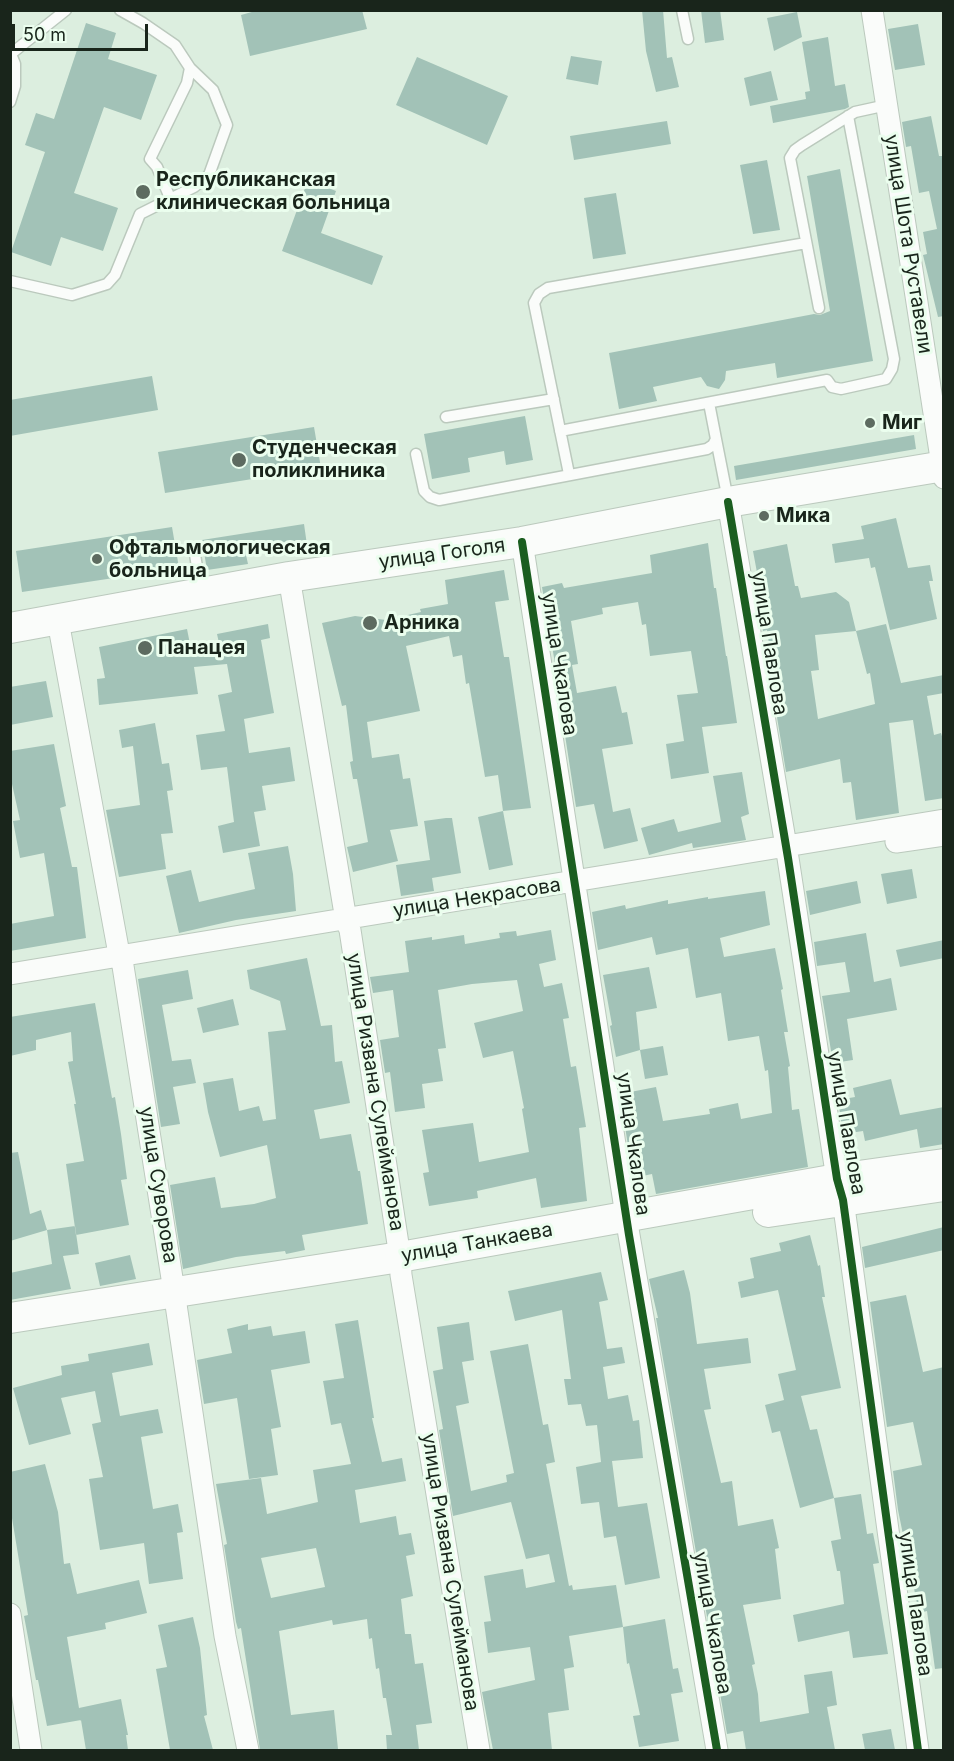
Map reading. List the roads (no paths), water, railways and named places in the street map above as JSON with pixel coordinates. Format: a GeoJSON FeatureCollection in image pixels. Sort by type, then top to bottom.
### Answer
{"type":"FeatureCollection","features":[{"type":"Feature","properties":{"kind":"main road","name":"улица Гоголя"},"geometry":{"type":"LineString","coordinates":[[10,641],[59,627],[203,600],[524,548],[943,473]]}},
{"type":"Feature","properties":{"kind":"main road","name":"улица Гоголя"},"geometry":{"type":"LineString","coordinates":[[10,628],[59,627]]}},
{"type":"Feature","properties":{"kind":"main road","name":"улица Танкаева"},"geometry":{"type":"LineString","coordinates":[[10,1318],[176,1300],[401,1266],[840,1190],[944,1164]]}},
{"type":"Feature","properties":{"kind":"main road","name":"улица Танкаева"},"geometry":{"type":"LineString","coordinates":[[840,1190],[944,1186]]}},
{"type":"Feature","properties":{"kind":"main road","name":"улица Танкаева"},"geometry":{"type":"LineString","coordinates":[[10,1339],[176,1300]]}},
{"type":"Feature","properties":{"kind":"street","name":"улица Шота Руставели"},"geometry":{"type":"LineString","coordinates":[[872,10],[943,473]]}},
{"type":"Feature","properties":{"kind":"street","name":"улица Павлова"},"geometry":{"type":"LineString","coordinates":[[731,512],[840,1190],[918,1750]]}},
{"type":"Feature","properties":{"kind":"street","name":"улица Чкалова"},"geometry":{"type":"LineString","coordinates":[[524,548],[628,1226],[717,1750]]}},
{"type":"Feature","properties":{"kind":"street","name":"улица Ризвана Сулейманова"},"geometry":{"type":"LineString","coordinates":[[290,586],[348,925],[479,1750]]}},
{"type":"Feature","properties":{"kind":"street","name":"улица Суворова"},"geometry":{"type":"LineString","coordinates":[[59,627],[121,960],[176,1300],[225,1636],[248,1750]]}},
{"type":"Feature","properties":{"kind":"street","name":"улица Некрасова"},"geometry":{"type":"LineString","coordinates":[[10,974],[121,960],[577,888],[787,851],[944,820]]}},
{"type":"Feature","properties":{"kind":"street","name":"улица Некрасова"},"geometry":{"type":"LineString","coordinates":[[787,851],[944,835]]}},
{"type":"Feature","properties":{"kind":"street","name":"улица Некрасова"},"geometry":{"type":"LineString","coordinates":[[10,987],[121,960]]}},
{"type":"Feature","properties":{"kind":"street"},"geometry":{"type":"LineString","coordinates":[[10,1614],[31,1750]]}},
{"type":"Feature","properties":{"kind":"lane"},"geometry":{"type":"LineString","coordinates":[[10,102],[15,86],[15,64],[11,53],[66,10]]}},
{"type":"Feature","properties":{"kind":"lane"},"geometry":{"type":"LineString","coordinates":[[10,281],[72,295],[107,284],[115,275],[140,214],[194,187],[209,175],[227,125],[213,90],[190,68],[175,45],[120,10]]}},
{"type":"Feature","properties":{"kind":"lane"},"geometry":{"type":"LineString","coordinates":[[682,10],[688,39]]}},
{"type":"Feature","properties":{"kind":"lane"},"geometry":{"type":"LineString","coordinates":[[170,198],[157,167],[150,159],[187,83],[190,68]]}},
{"type":"Feature","properties":{"kind":"lane"},"geometry":{"type":"LineString","coordinates":[[819,308],[790,158],[802,145],[855,112],[887,105]]}},
{"type":"Feature","properties":{"kind":"lane"},"geometry":{"type":"LineString","coordinates":[[560,431],[827,380],[832,387],[842,389],[886,379],[892,369],[894,359],[848,116]]}},
{"type":"Feature","properties":{"kind":"lane"},"geometry":{"type":"LineString","coordinates":[[569,474],[534,303],[539,294],[548,288],[806,243]]}},
{"type":"Feature","properties":{"kind":"lane"},"geometry":{"type":"LineString","coordinates":[[446,417],[554,399]]}},
{"type":"Feature","properties":{"kind":"lane"},"geometry":{"type":"LineString","coordinates":[[709,403],[731,512]]}},
{"type":"Feature","properties":{"kind":"lane"},"geometry":{"type":"LineString","coordinates":[[416,454],[424,491],[430,497],[440,500],[706,449],[713,445],[716,439]]}},
{"type":"Feature","properties":{"kind":"lane"},"geometry":{"type":"LineString","coordinates":[[194,548],[203,600]]}},
{"type":"Feature","properties":{"kind":"place","name":"Республиканская клиническая больница"},"geometry":{"type":"Point","coordinates":[143,192]}},
{"type":"Feature","properties":{"kind":"place","name":"Миг"},"geometry":{"type":"Point","coordinates":[870,423]}},
{"type":"Feature","properties":{"kind":"place","name":"Студенческая поликлиника"},"geometry":{"type":"Point","coordinates":[239,460]}},
{"type":"Feature","properties":{"kind":"place","name":"Мика"},"geometry":{"type":"Point","coordinates":[764,516]}},
{"type":"Feature","properties":{"kind":"place","name":"Офтальмологическая больница"},"geometry":{"type":"Point","coordinates":[97,559]}},
{"type":"Feature","properties":{"kind":"place","name":"Арника"},"geometry":{"type":"Point","coordinates":[370,623]}},
{"type":"Feature","properties":{"kind":"place","name":"Панацея"},"geometry":{"type":"Point","coordinates":[145,648]}}]}
